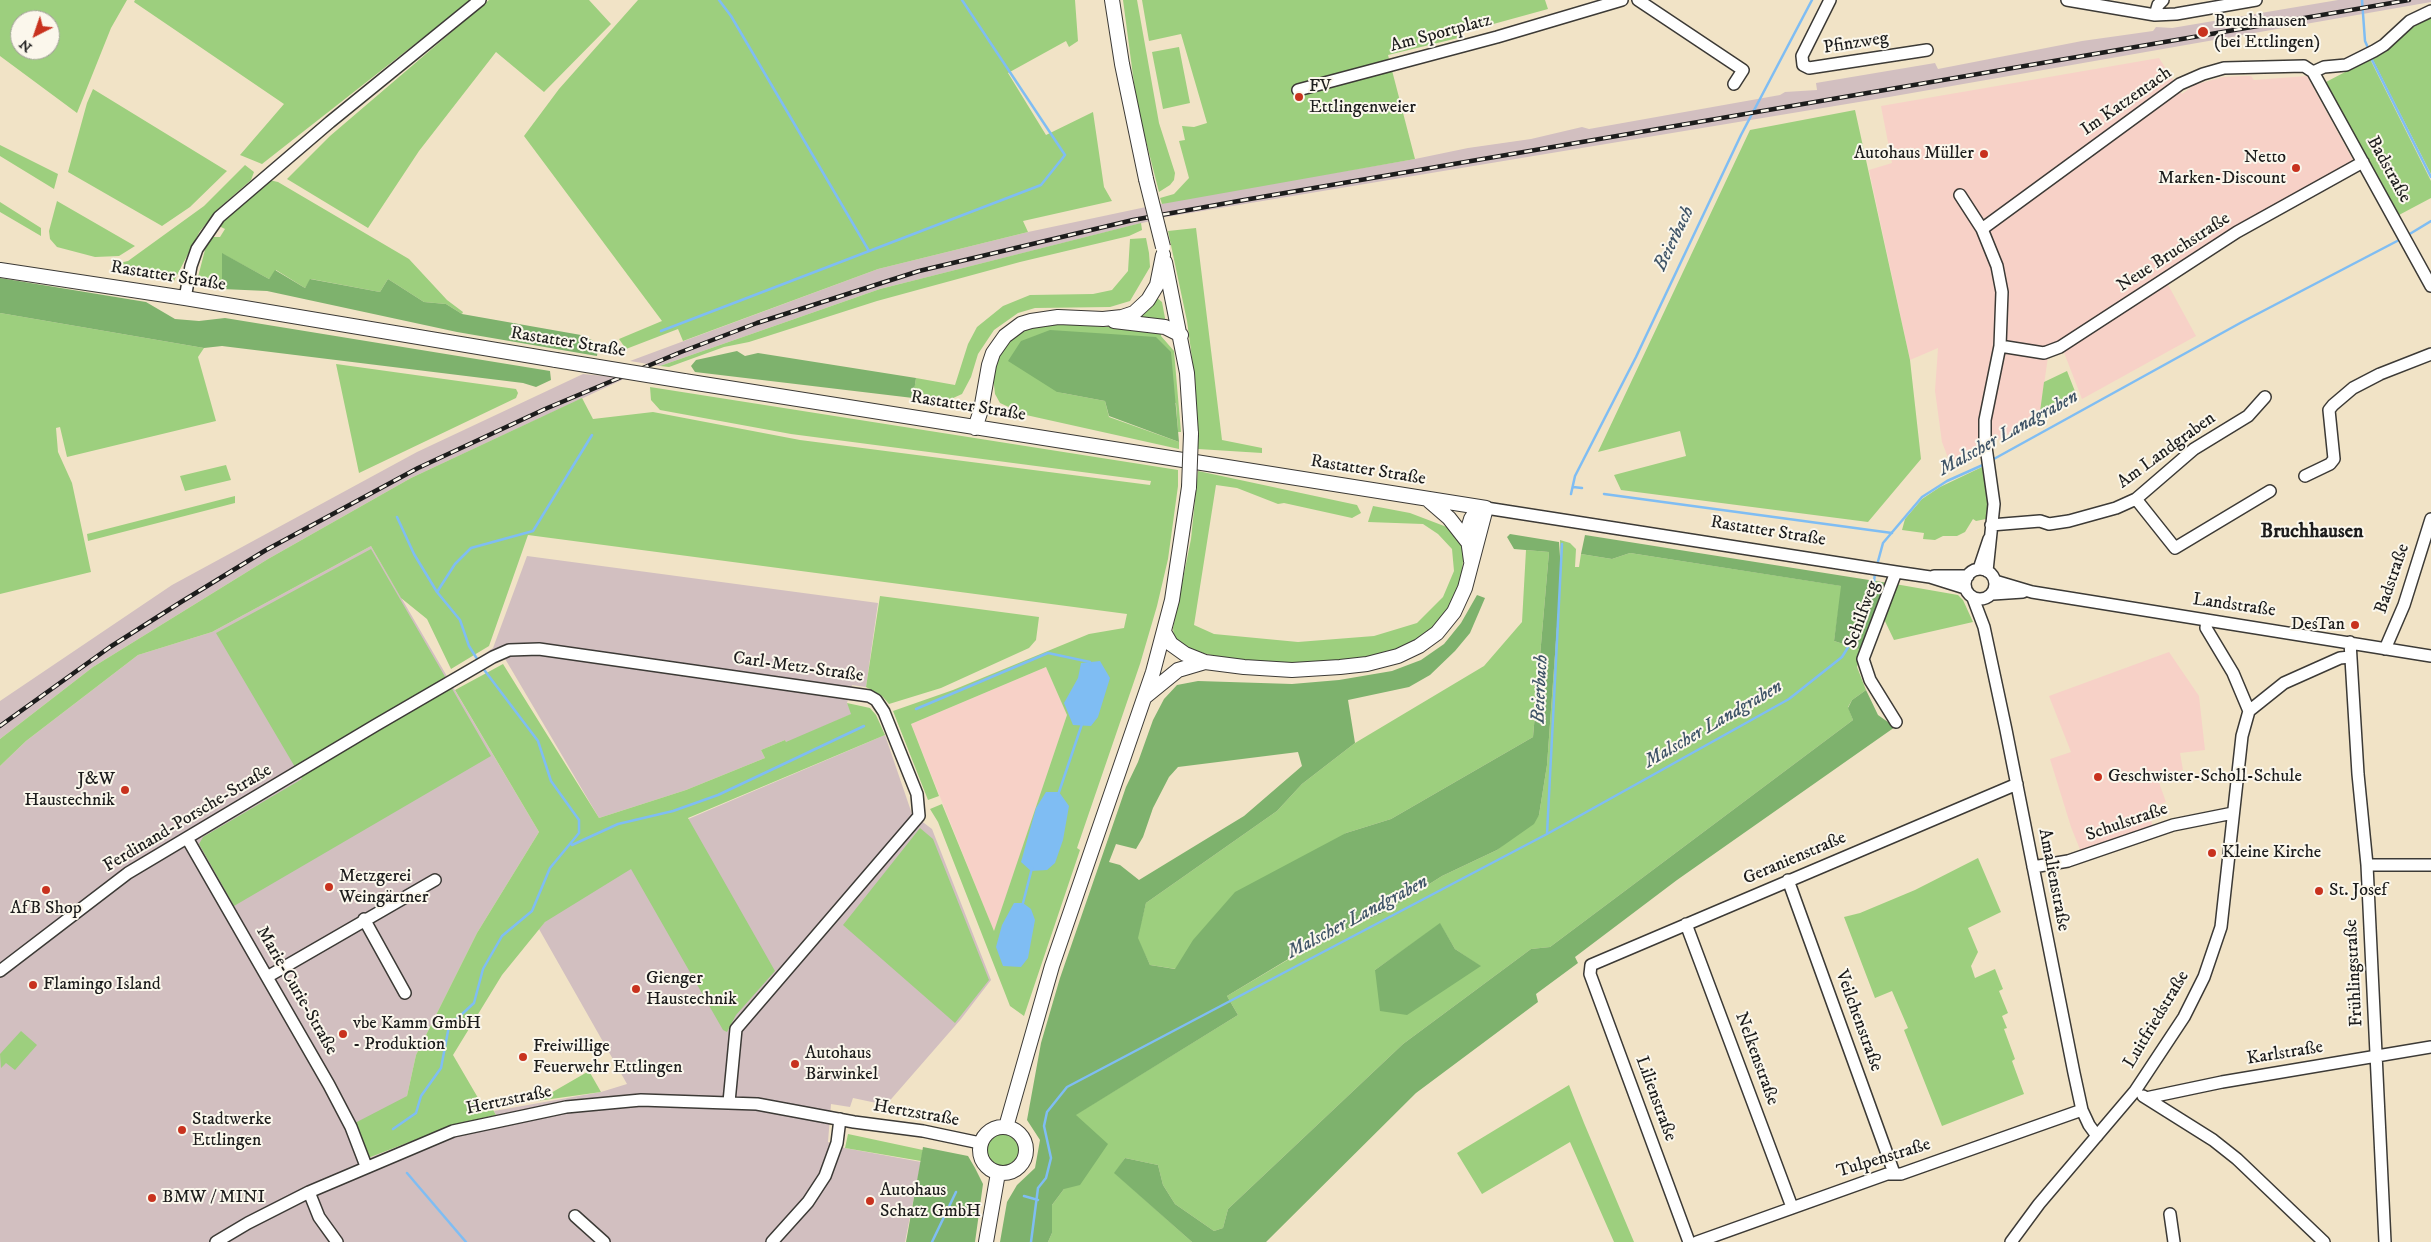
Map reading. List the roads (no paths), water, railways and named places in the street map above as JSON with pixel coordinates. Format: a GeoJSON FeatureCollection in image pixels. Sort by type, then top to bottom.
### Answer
{"type":"FeatureCollection","features":[{"type":"Feature","properties":{"kind":"main road"},"geometry":{"type":"LineString","coordinates":[[1006,1127],[1052,966],[1146,696],[1164,632],[1181,552],[1190,487],[1191,434],[1187,373],[1181,335],[1122,64],[1112,0]]}},
{"type":"Feature","properties":{"kind":"main road"},"geometry":{"type":"LineString","coordinates":[[974,428],[981,410],[989,364],[993,353],[1012,330],[1031,321],[1058,317],[1103,319],[1122,317],[1134,313],[1148,300],[1157,285],[1163,251]]}},
{"type":"Feature","properties":{"kind":"main road","name":"Rastatter Straße"},"geometry":{"type":"LineString","coordinates":[[0,270],[185,298],[974,428],[1483,507]]}},
{"type":"Feature","properties":{"kind":"main road"},"geometry":{"type":"LineString","coordinates":[[1103,319],[1124,324],[1165,327],[1181,335]]}},
{"type":"Feature","properties":{"kind":"main road"},"geometry":{"type":"LineString","coordinates":[[1427,499],[1454,524],[1466,541],[1471,564]]}},
{"type":"Feature","properties":{"kind":"main road"},"geometry":{"type":"LineString","coordinates":[[1164,632],[1171,644],[1180,651],[1205,662],[1292,670],[1367,664],[1398,656],[1419,646],[1437,633],[1458,604],[1466,588],[1483,507]]}},
{"type":"Feature","properties":{"kind":"main road"},"geometry":{"type":"LineString","coordinates":[[1466,541],[1471,519],[1483,507]]}},
{"type":"Feature","properties":{"kind":"main road"},"geometry":{"type":"LineString","coordinates":[[1146,696],[1178,670],[1205,662]]}},
{"type":"Feature","properties":{"kind":"main road"},"geometry":{"type":"LineString","coordinates":[[1006,1127],[1014,1129],[1024,1140],[1026,1154],[1023,1161],[1013,1171],[998,1173],[991,1170],[981,1158],[980,1143],[987,1132],[993,1128],[1006,1127]]}},
{"type":"Feature","properties":{"kind":"main road"},"geometry":{"type":"LineString","coordinates":[[986,1242],[998,1173]]}},
{"type":"Feature","properties":{"kind":"street"},"geometry":{"type":"LineString","coordinates":[[185,298],[191,266],[197,248],[219,217],[323,128],[480,0]]}},
{"type":"Feature","properties":{"kind":"street","name":"Am Sportplatz"},"geometry":{"type":"LineString","coordinates":[[1298,90],[1497,37],[1622,0]]}},
{"type":"Feature","properties":{"kind":"street"},"geometry":{"type":"LineString","coordinates":[[1638,0],[1743,70],[1734,84]]}},
{"type":"Feature","properties":{"kind":"street","name":"Pfinzweg"},"geometry":{"type":"LineString","coordinates":[[1830,0],[1802,56],[1803,65],[1809,68],[1926,50]]}},
{"type":"Feature","properties":{"kind":"street"},"geometry":{"type":"LineString","coordinates":[[2067,0],[2097,3],[2155,15],[2176,14],[2256,0]]}},
{"type":"Feature","properties":{"kind":"street"},"geometry":{"type":"LineString","coordinates":[[2155,15],[2158,5],[2162,0]]}},
{"type":"Feature","properties":{"kind":"street"},"geometry":{"type":"LineString","coordinates":[[2314,72],[2324,67],[2346,64],[2369,53],[2384,45],[2410,21],[2431,11]]}},
{"type":"Feature","properties":{"kind":"street","name":"Im Katzentach"},"geometry":{"type":"LineString","coordinates":[[1982,229],[2180,84],[2203,74],[2224,68],[2298,65],[2307,66],[2314,72]]}},
{"type":"Feature","properties":{"kind":"street","name":"Badstraße"},"geometry":{"type":"LineString","coordinates":[[2314,72],[2407,243],[2429,279]]}},
{"type":"Feature","properties":{"kind":"street","name":"Neue Bruchstraße"},"geometry":{"type":"LineString","coordinates":[[2000,346],[2044,353],[2060,347],[2237,232],[2363,162]]}},
{"type":"Feature","properties":{"kind":"street"},"geometry":{"type":"LineString","coordinates":[[1960,195],[1982,229],[1997,266],[2001,283],[2000,346],[1985,420],[1987,453],[1994,504],[1989,537],[1990,556],[1983,570],[1968,576],[1965,588],[1973,598],[1989,596],[1995,581],[1983,570]]}},
{"type":"Feature","properties":{"kind":"street"},"geometry":{"type":"LineString","coordinates":[[2305,476],[2330,464],[2334,459],[2329,410],[2333,404],[2353,388],[2380,374],[2431,354]]}},
{"type":"Feature","properties":{"kind":"street","name":"Am Landgraben"},"geometry":{"type":"LineString","coordinates":[[1991,524],[2040,521],[2049,524],[2069,522],[2113,509],[2136,499],[2194,449],[2248,416],[2265,397]]}},
{"type":"Feature","properties":{"kind":"street"},"geometry":{"type":"LineString","coordinates":[[2136,499],[2175,548],[2270,491]]}},
{"type":"Feature","properties":{"kind":"street","name":"Rastatter Straße"},"geometry":{"type":"LineString","coordinates":[[1483,507],[1877,568],[1930,577],[1965,588]]}},
{"type":"Feature","properties":{"kind":"street","name":"Badstraße"},"geometry":{"type":"LineString","coordinates":[[2385,649],[2403,608],[2431,519]]}},
{"type":"Feature","properties":{"kind":"street","name":"Schilfweg"},"geometry":{"type":"LineString","coordinates":[[1896,572],[1863,659],[1870,680],[1896,722]]}},
{"type":"Feature","properties":{"kind":"street","name":"Rastatter Straße"},"geometry":{"type":"LineString","coordinates":[[1930,577],[1968,576]]}},
{"type":"Feature","properties":{"kind":"street","name":"Landstraße"},"geometry":{"type":"LineString","coordinates":[[1995,581],[2032,592],[2431,656]]}},
{"type":"Feature","properties":{"kind":"street","name":"Landstraße"},"geometry":{"type":"LineString","coordinates":[[1989,596],[2032,592]]}},
{"type":"Feature","properties":{"kind":"street","name":"Amalienstraße"},"geometry":{"type":"LineString","coordinates":[[1984,627],[1989,596]]}},
{"type":"Feature","properties":{"kind":"street","name":"Amalienstraße"},"geometry":{"type":"LineString","coordinates":[[1973,598],[1984,627],[2082,1110],[2097,1136]]}},
{"type":"Feature","properties":{"kind":"street"},"geometry":{"type":"LineString","coordinates":[[2207,620],[2206,628],[2233,673],[2249,711],[2284,683],[2340,658],[2350,657]]}},
{"type":"Feature","properties":{"kind":"street","name":"Frühlingstraße"},"geometry":{"type":"LineString","coordinates":[[2350,642],[2367,865],[2385,1242]]}},
{"type":"Feature","properties":{"kind":"street","name":"Carl-Metz-Straße"},"geometry":{"type":"LineString","coordinates":[[376,725],[488,660],[509,650],[540,648],[862,694],[876,700],[884,712],[917,794],[919,816],[736,1029],[729,1102]]}},
{"type":"Feature","properties":{"kind":"street","name":"Luitfriedstraße"},"geometry":{"type":"LineString","coordinates":[[2011,1242],[2039,1204],[2135,1091],[2184,1016],[2204,977],[2221,927],[2242,736],[2249,711]]}},
{"type":"Feature","properties":{"kind":"street","name":"Ferdinand-Porsche-Straße"},"geometry":{"type":"LineString","coordinates":[[0,971],[128,873],[376,725]]}},
{"type":"Feature","properties":{"kind":"street","name":"Geranienstraße"},"geometry":{"type":"LineString","coordinates":[[1589,967],[1595,961],[2017,784]]}},
{"type":"Feature","properties":{"kind":"street","name":"Schulstraße"},"geometry":{"type":"LineString","coordinates":[[2033,867],[2066,861],[2173,825],[2233,813]]}},
{"type":"Feature","properties":{"kind":"street","name":"Marie-Curie-Straße"},"geometry":{"type":"LineString","coordinates":[[187,838],[329,1085],[351,1127],[366,1166]]}},
{"type":"Feature","properties":{"kind":"street"},"geometry":{"type":"LineString","coordinates":[[2367,865],[2431,865]]}},
{"type":"Feature","properties":{"kind":"street"},"geometry":{"type":"LineString","coordinates":[[267,977],[364,919],[435,880]]}},
{"type":"Feature","properties":{"kind":"street","name":"Veilchenstraße"},"geometry":{"type":"LineString","coordinates":[[1788,880],[1894,1173]]}},
{"type":"Feature","properties":{"kind":"street"},"geometry":{"type":"LineString","coordinates":[[364,919],[405,992]]}},
{"type":"Feature","properties":{"kind":"street","name":"Nelkenstraße"},"geometry":{"type":"LineString","coordinates":[[1686,924],[1792,1207]]}},
{"type":"Feature","properties":{"kind":"street","name":"Lilienstraße"},"geometry":{"type":"LineString","coordinates":[[1589,967],[1689,1242]]}},
{"type":"Feature","properties":{"kind":"street","name":"Karlstraße"},"geometry":{"type":"LineString","coordinates":[[2146,1098],[2222,1082],[2431,1047]]}},
{"type":"Feature","properties":{"kind":"street"},"geometry":{"type":"LineString","coordinates":[[2135,1091],[2219,1144],[2324,1242]]}},
{"type":"Feature","properties":{"kind":"street","name":"Hertzstraße"},"geometry":{"type":"LineString","coordinates":[[216,1242],[248,1223],[309,1192],[366,1166],[453,1131],[566,1107],[641,1100],[757,1104],[923,1131],[980,1143]]}},
{"type":"Feature","properties":{"kind":"street","name":"Tulpenstraße"},"geometry":{"type":"LineString","coordinates":[[1697,1242],[1792,1207],[1894,1173],[1901,1174],[2082,1110]]}},
{"type":"Feature","properties":{"kind":"street"},"geometry":{"type":"LineString","coordinates":[[772,1242],[808,1202],[825,1176],[835,1148],[840,1119]]}},
{"type":"Feature","properties":{"kind":"street"},"geometry":{"type":"LineString","coordinates":[[309,1192],[319,1217],[337,1242]]}},
{"type":"Feature","properties":{"kind":"street"},"geometry":{"type":"LineString","coordinates":[[2170,1214],[2174,1242]]}},
{"type":"Feature","properties":{"kind":"street"},"geometry":{"type":"LineString","coordinates":[[575,1216],[604,1242]]}},
{"type":"Feature","properties":{"kind":"water"},"geometry":{"type":"Polygon","coordinates":[[[1100,661],[1110,678],[1098,717],[1091,726],[1073,725],[1064,703],[1078,678],[1081,663],[1100,661]]]}},
{"type":"Feature","properties":{"kind":"water"},"geometry":{"type":"Polygon","coordinates":[[[1046,792],[1059,792],[1069,806],[1063,840],[1055,863],[1047,870],[1031,871],[1021,862],[1036,808],[1046,792]]]}},
{"type":"Feature","properties":{"kind":"water"},"geometry":{"type":"Polygon","coordinates":[[[1014,903],[1023,903],[1031,909],[1035,920],[1028,958],[1021,967],[1003,966],[996,947],[1002,925],[1014,903]]]}},
{"type":"Feature","properties":{"kind":"waterway"},"geometry":{"type":"LineString","coordinates":[[719,0],[731,16],[869,251]]}},
{"type":"Feature","properties":{"kind":"waterway"},"geometry":{"type":"LineString","coordinates":[[661,331],[1041,185],[1065,155],[962,0]]}},
{"type":"Feature","properties":{"kind":"waterway","name":"Beierbach"},"geometry":{"type":"LineString","coordinates":[[1571,494],[1575,476],[1636,357],[1741,135],[1812,0]]}},
{"type":"Feature","properties":{"kind":"waterway"},"geometry":{"type":"LineString","coordinates":[[2362,0],[2365,41],[2369,50]]}},
{"type":"Feature","properties":{"kind":"waterway"},"geometry":{"type":"LineString","coordinates":[[2370,56],[2431,177]]}},
{"type":"Feature","properties":{"kind":"waterway","name":"Malscher Landgraben"},"geometry":{"type":"LineString","coordinates":[[2408,235],[2431,221]]}},
{"type":"Feature","properties":{"kind":"waterway","name":"Malscher Landgraben"},"geometry":{"type":"LineString","coordinates":[[1992,460],[2242,322],[2401,239]]}},
{"type":"Feature","properties":{"kind":"waterway"},"geometry":{"type":"LineString","coordinates":[[437,592],[455,564],[471,548],[533,531],[592,435]]}},
{"type":"Feature","properties":{"kind":"waterway","name":"Malscher Landgraben"},"geometry":{"type":"LineString","coordinates":[[1877,565],[1883,543],[1922,497],[1947,481],[1985,464]]}},
{"type":"Feature","properties":{"kind":"waterway"},"geometry":{"type":"LineString","coordinates":[[1573,487],[1582,488]]}},
{"type":"Feature","properties":{"kind":"waterway"},"geometry":{"type":"LineString","coordinates":[[1604,494],[1892,533]]}},
{"type":"Feature","properties":{"kind":"waterway"},"geometry":{"type":"LineString","coordinates":[[397,517],[414,554],[437,592],[460,620],[469,646],[479,662]]}},
{"type":"Feature","properties":{"kind":"waterway","name":"Beierbach"},"geometry":{"type":"LineString","coordinates":[[1547,834],[1562,544]]}},
{"type":"Feature","properties":{"kind":"waterway","name":"Malscher Landgraben"},"geometry":{"type":"LineString","coordinates":[[1031,1242],[1038,1188],[1046,1178],[1051,1158],[1044,1126],[1047,1112],[1067,1087],[1547,834],[1789,699],[1842,657],[1860,628],[1873,593],[1875,572]]}},
{"type":"Feature","properties":{"kind":"waterway"},"geometry":{"type":"LineString","coordinates":[[916,709],[1048,653],[1090,662],[1090,664]]}},
{"type":"Feature","properties":{"kind":"waterway"},"geometry":{"type":"LineString","coordinates":[[393,1129],[416,1113],[421,1096],[441,1068],[449,1026],[474,1003],[483,969],[502,936],[532,911],[550,868],[579,833],[579,820],[551,781],[538,741],[482,667]]}},
{"type":"Feature","properties":{"kind":"waterway"},"geometry":{"type":"LineString","coordinates":[[1058,795],[1082,724]]}},
{"type":"Feature","properties":{"kind":"waterway"},"geometry":{"type":"LineString","coordinates":[[572,845],[618,824],[673,811],[718,795],[864,726]]}},
{"type":"Feature","properties":{"kind":"waterway"},"geometry":{"type":"LineString","coordinates":[[1023,903],[1032,868]]}},
{"type":"Feature","properties":{"kind":"waterway"},"geometry":{"type":"LineString","coordinates":[[407,1173],[466,1242]]}},
{"type":"Feature","properties":{"kind":"waterway"},"geometry":{"type":"LineString","coordinates":[[932,1242],[956,1192]]}},
{"type":"Feature","properties":{"kind":"waterway"},"geometry":{"type":"LineString","coordinates":[[1024,1196],[1038,1200]]}},
{"type":"Feature","properties":{"kind":"railway"},"geometry":{"type":"LineString","coordinates":[[0,726],[110,647],[181,602],[266,550],[418,468],[545,409],[681,352],[757,323],[919,271],[1133,220],[2409,0]]}},
{"type":"Feature","properties":{"kind":"place","name":"Bruchhausen (bei Ettlingen)"},"geometry":{"type":"Point","coordinates":[2203,32]}},
{"type":"Feature","properties":{"kind":"place","name":"FV Ettlingenweier"},"geometry":{"type":"Point","coordinates":[1299,97]}},
{"type":"Feature","properties":{"kind":"place","name":"Autohaus Müller"},"geometry":{"type":"Point","coordinates":[1984,154]}},
{"type":"Feature","properties":{"kind":"place","name":"Netto Marken-Discount"},"geometry":{"type":"Point","coordinates":[2296,168]}},
{"type":"Feature","properties":{"kind":"place","name":"DesTan"},"geometry":{"type":"Point","coordinates":[2355,625]}},
{"type":"Feature","properties":{"kind":"place","name":"Geschwister-Scholl-Schule"},"geometry":{"type":"Point","coordinates":[2098,777]}},
{"type":"Feature","properties":{"kind":"place","name":"J&W Haustechnik"},"geometry":{"type":"Point","coordinates":[125,790]}},
{"type":"Feature","properties":{"kind":"place","name":"Kleine Kirche"},"geometry":{"type":"Point","coordinates":[2212,853]}},
{"type":"Feature","properties":{"kind":"place","name":"Metzgerei Weingärtner"},"geometry":{"type":"Point","coordinates":[329,887]}},
{"type":"Feature","properties":{"kind":"place","name":"AfB Shop"},"geometry":{"type":"Point","coordinates":[46,890]}},
{"type":"Feature","properties":{"kind":"place","name":"St. Josef"},"geometry":{"type":"Point","coordinates":[2319,891]}},
{"type":"Feature","properties":{"kind":"place","name":"Flamingo Island"},"geometry":{"type":"Point","coordinates":[33,985]}},
{"type":"Feature","properties":{"kind":"place","name":"Gienger Haustechnik"},"geometry":{"type":"Point","coordinates":[636,989]}},
{"type":"Feature","properties":{"kind":"place","name":"vbe Kamm GmbH - Produktion"},"geometry":{"type":"Point","coordinates":[343,1034]}},
{"type":"Feature","properties":{"kind":"place","name":"Freiwillige Feuerwehr Ettlingen"},"geometry":{"type":"Point","coordinates":[523,1057]}},
{"type":"Feature","properties":{"kind":"place","name":"Autohaus Bärwinkel"},"geometry":{"type":"Point","coordinates":[795,1064]}},
{"type":"Feature","properties":{"kind":"place","name":"Stadtwerke Ettlingen"},"geometry":{"type":"Point","coordinates":[182,1130]}},
{"type":"Feature","properties":{"kind":"place","name":"BMW / MINI"},"geometry":{"type":"Point","coordinates":[152,1198]}},
{"type":"Feature","properties":{"kind":"place","name":"Autohaus Schatz GmbH"},"geometry":{"type":"Point","coordinates":[870,1201]}},
{"type":"Feature","properties":{"kind":"district","name":"Bruchhausen"},"geometry":{"type":"Point","coordinates":[2312,533]}}]}
